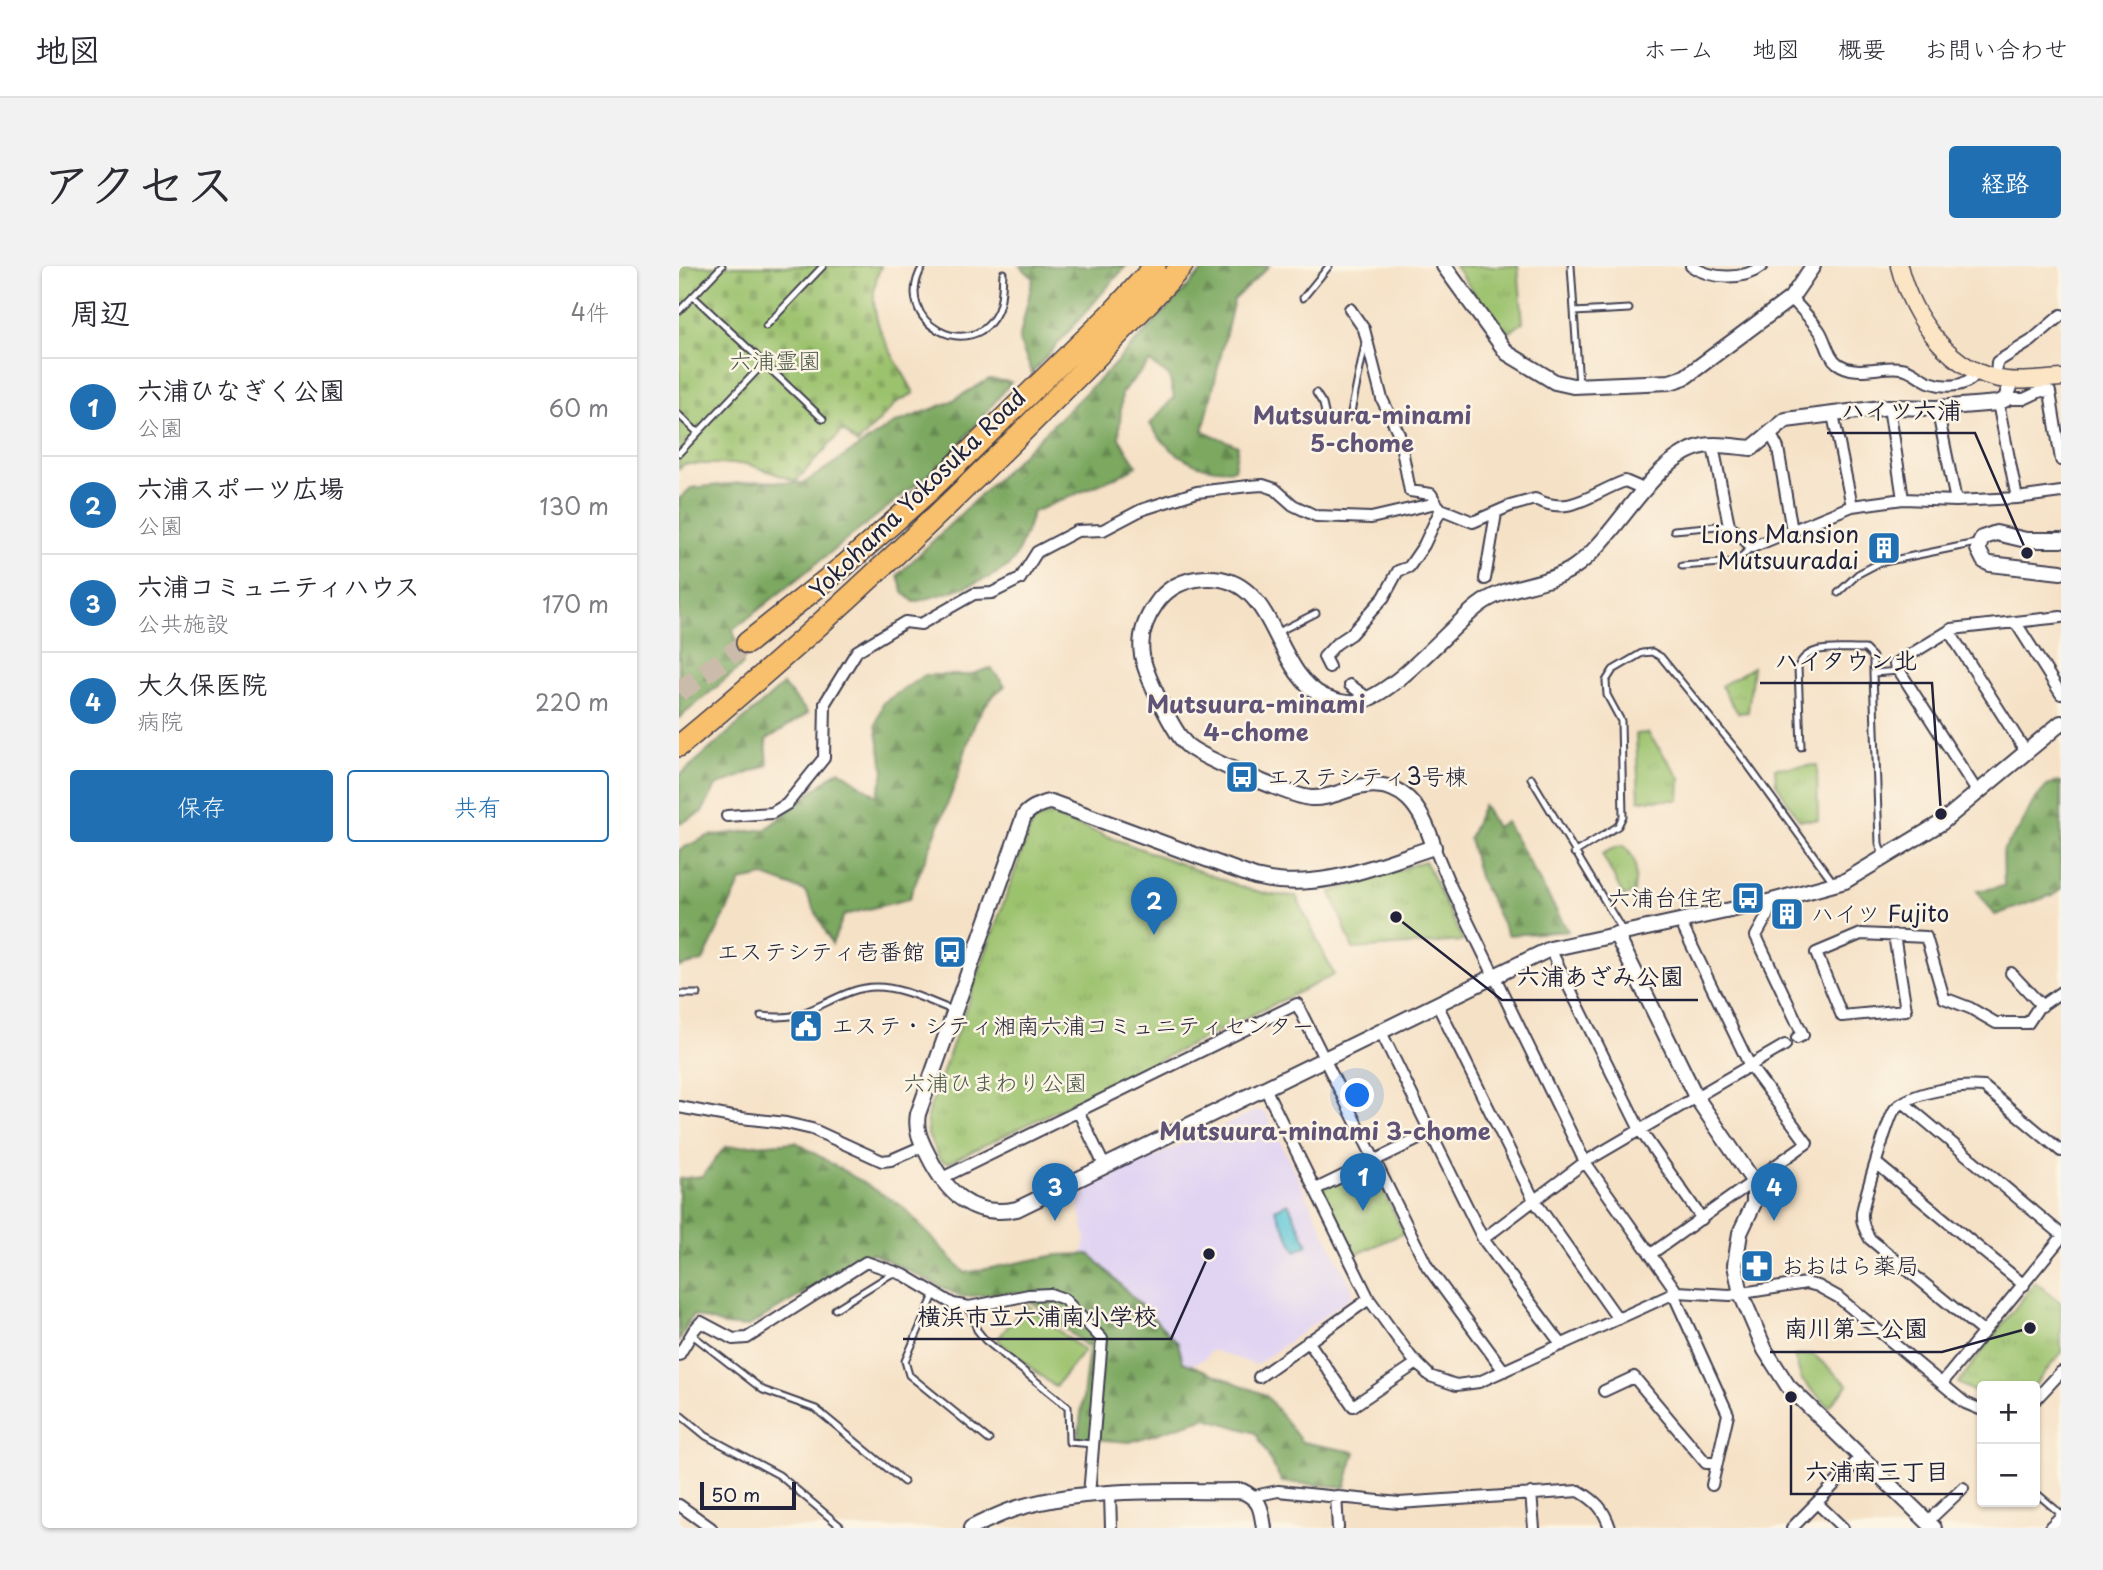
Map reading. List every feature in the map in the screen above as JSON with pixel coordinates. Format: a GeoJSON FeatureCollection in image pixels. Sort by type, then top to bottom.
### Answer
{"type":"FeatureCollection","features":[{"type":"Feature","properties":{"kind":"highway","name":"Yokohama Yokosuka Road"},"geometry":{"type":"LineString","coordinates":[[747,643],[845,565],[929,491],[1111,314],[1154,266]]}},
{"type":"Feature","properties":{"kind":"highway","name":"Yokohama Yokosuka Road"},"geometry":{"type":"LineString","coordinates":[[679,746],[761,678],[945,509],[1116,338],[1182,266]]}},
{"type":"Feature","properties":{"kind":"main road"},"geometry":{"type":"LineString","coordinates":[[1899,266],[1907,290],[1933,336],[1949,354],[1977,371],[2004,379],[2061,378]]}},
{"type":"Feature","properties":{"kind":"street"},"geometry":{"type":"LineString","coordinates":[[1444,266],[1512,358],[1555,382],[1579,386],[1677,381],[1693,372],[1791,298],[1813,266]]}},
{"type":"Feature","properties":{"kind":"street"},"geometry":{"type":"LineString","coordinates":[[1691,266],[1730,277],[1749,274],[1762,266]]}},
{"type":"Feature","properties":{"kind":"street"},"geometry":{"type":"LineString","coordinates":[[1791,298],[1821,331],[1833,358],[1847,368],[1906,368],[1927,382],[1951,385],[1969,381],[1977,371]]}},
{"type":"Feature","properties":{"kind":"street"},"geometry":{"type":"LineString","coordinates":[[1350,309],[1364,329],[1382,399],[1399,434],[1410,491],[1431,494],[1439,506],[1473,522],[1510,506],[1535,499],[1547,505],[1571,506],[1625,481],[1646,490]]}},
{"type":"Feature","properties":{"kind":"street"},"geometry":{"type":"LineString","coordinates":[[2018,498],[2002,401],[2004,379],[1997,362],[2031,341],[2061,316]]}},
{"type":"Feature","properties":{"kind":"street"},"geometry":{"type":"LineString","coordinates":[[1712,1485],[1728,1414],[1675,1292],[1585,1163],[1450,886],[1421,812],[1395,790],[1368,785],[1318,798],[1296,796],[1197,752],[1180,738],[1171,723],[1142,656],[1142,633],[1158,601],[1174,586],[1205,578],[1235,584],[1260,603],[1293,667],[1315,692],[1334,702],[1351,704],[1369,699],[1390,685],[1486,600],[1558,576],[1582,562],[1673,458],[1704,445],[1752,448],[1786,420],[1889,407],[1937,408],[2024,399],[2041,391],[2050,392],[2061,460]]}},
{"type":"Feature","properties":{"kind":"street"},"geometry":{"type":"LineString","coordinates":[[1889,407],[1903,499]]}},
{"type":"Feature","properties":{"kind":"street"},"geometry":{"type":"LineString","coordinates":[[1937,408],[1956,501]]}},
{"type":"Feature","properties":{"kind":"street"},"geometry":{"type":"LineString","coordinates":[[1833,415],[1852,506]]}},
{"type":"Feature","properties":{"kind":"street"},"geometry":{"type":"LineString","coordinates":[[1770,433],[1778,448],[1792,531]]}},
{"type":"Feature","properties":{"kind":"street"},"geometry":{"type":"LineString","coordinates":[[1713,446],[1729,525],[1752,547],[1852,506],[1903,499],[1956,501],[2018,498],[2061,492]]}},
{"type":"Feature","properties":{"kind":"street"},"geometry":{"type":"LineString","coordinates":[[727,816],[772,813],[787,804],[824,758],[825,703],[857,651],[905,622],[921,624],[974,594],[992,593],[1020,579],[1037,552],[1077,531],[1103,530],[1141,510],[1197,492],[1263,485],[1275,489],[1293,505],[1316,516],[1371,518],[1439,506]]}},
{"type":"Feature","properties":{"kind":"street"},"geometry":{"type":"LineString","coordinates":[[1329,667],[1324,657],[1336,644],[1351,634],[1384,597],[1398,571],[1409,566],[1424,545],[1439,506]]}},
{"type":"Feature","properties":{"kind":"street"},"geometry":{"type":"LineString","coordinates":[[1485,579],[1496,513]]}},
{"type":"Feature","properties":{"kind":"street"},"geometry":{"type":"LineString","coordinates":[[2061,540],[2026,540],[1996,533],[1987,534],[1978,543],[1980,556],[1990,564],[2061,572]]}},
{"type":"Feature","properties":{"kind":"street"},"geometry":{"type":"LineString","coordinates":[[1978,793],[1895,664],[1948,631],[2061,617]]}},
{"type":"Feature","properties":{"kind":"street"},"geometry":{"type":"LineString","coordinates":[[2016,623],[2061,694]]}},
{"type":"Feature","properties":{"kind":"street"},"geometry":{"type":"LineString","coordinates":[[1948,631],[2026,752]]}},
{"type":"Feature","properties":{"kind":"street"},"geometry":{"type":"LineString","coordinates":[[1350,685],[1369,699]]}},
{"type":"Feature","properties":{"kind":"street"},"geometry":{"type":"LineString","coordinates":[[1434,846],[1335,879],[1311,883],[1283,883],[1255,877],[1048,801],[1027,812],[918,1114],[916,1127],[940,1179],[950,1192],[987,1210],[1002,1212],[1025,1206],[1550,949],[1836,885],[1884,859],[1941,822],[2061,723]]}},
{"type":"Feature","properties":{"kind":"street"},"geometry":{"type":"LineString","coordinates":[[1772,901],[1755,936],[1803,1035],[1797,1038]]}},
{"type":"Feature","properties":{"kind":"street"},"geometry":{"type":"LineString","coordinates":[[1651,1254],[1807,1143],[1750,1066],[1680,921]]}},
{"type":"Feature","properties":{"kind":"street"},"geometry":{"type":"LineString","coordinates":[[1620,933],[1696,1097],[1754,1182],[1752,1210],[1740,1233],[1735,1257],[1741,1294],[1775,1368],[1788,1386],[1931,1525],[1963,1488]]}},
{"type":"Feature","properties":{"kind":"street"},"geometry":{"type":"LineString","coordinates":[[1894,936],[1906,1010],[1842,1016],[1816,953],[1861,934],[1926,937],[1944,998],[1970,1008],[1996,1023],[2028,1023],[2042,1006],[2061,992]]}},
{"type":"Feature","properties":{"kind":"street"},"geometry":{"type":"LineString","coordinates":[[1550,949],[1640,1130],[1702,1219]]}},
{"type":"Feature","properties":{"kind":"street"},"geometry":{"type":"LineString","coordinates":[[2011,973],[2042,1006]]}},
{"type":"Feature","properties":{"kind":"street"},"geometry":{"type":"LineString","coordinates":[[940,1179],[1297,1004],[1427,1266],[1504,1371]]}},
{"type":"Feature","properties":{"kind":"street"},"geometry":{"type":"LineString","coordinates":[[1437,1004],[1534,1200],[1618,1319]]}},
{"type":"Feature","properties":{"kind":"street"},"geometry":{"type":"LineString","coordinates":[[1381,1032],[1483,1239],[1562,1345]]}},
{"type":"Feature","properties":{"kind":"street"},"geometry":{"type":"LineString","coordinates":[[1483,1239],[1585,1163],[1785,1045]]}},
{"type":"Feature","properties":{"kind":"street"},"geometry":{"type":"LineString","coordinates":[[1983,1332],[1870,1239],[1862,1221],[1862,1212],[1876,1163],[1894,1110],[1913,1097],[1968,1086],[1984,1087],[2061,1151]]}},
{"type":"Feature","properties":{"kind":"street"},"geometry":{"type":"LineString","coordinates":[[1265,1088],[1369,1298],[1417,1363],[1438,1380],[1456,1385],[1479,1382],[1675,1292],[1730,1295],[1794,1284],[1818,1286],[1838,1297],[1965,1403],[1977,1408]]}},
{"type":"Feature","properties":{"kind":"street"},"geometry":{"type":"LineString","coordinates":[[1904,1103],[2061,1236],[1942,1383]]}},
{"type":"Feature","properties":{"kind":"street"},"geometry":{"type":"LineString","coordinates":[[679,1107],[812,1129],[882,1161],[891,1160],[923,1146]]}},
{"type":"Feature","properties":{"kind":"street"},"geometry":{"type":"LineString","coordinates":[[1078,1111],[1105,1167]]}},
{"type":"Feature","properties":{"kind":"street"},"geometry":{"type":"LineString","coordinates":[[1316,1189],[1431,1133]]}},
{"type":"Feature","properties":{"kind":"street"},"geometry":{"type":"LineString","coordinates":[[1876,1163],[2024,1284]]}},
{"type":"Feature","properties":{"kind":"street"},"geometry":{"type":"LineString","coordinates":[[679,1355],[701,1322],[733,1339],[747,1338],[866,1262],[895,1271],[953,1304],[968,1307],[1029,1295],[1050,1294],[1064,1299],[1102,1339],[1089,1495]]}},
{"type":"Feature","properties":{"kind":"street"},"geometry":{"type":"LineString","coordinates":[[1259,1377],[1369,1298]]}},
{"type":"Feature","properties":{"kind":"street"},"geometry":{"type":"LineString","coordinates":[[1308,1341],[1353,1406],[1417,1363]]}},
{"type":"Feature","properties":{"kind":"street"},"geometry":{"type":"LineString","coordinates":[[2040,1395],[2061,1372]]}},
{"type":"Feature","properties":{"kind":"street"},"geometry":{"type":"LineString","coordinates":[[1604,1391],[1635,1377],[1706,1463],[1717,1463]]}},
{"type":"Feature","properties":{"kind":"street"},"geometry":{"type":"LineString","coordinates":[[1792,1528],[1862,1456]]}},
{"type":"Feature","properties":{"kind":"street"},"geometry":{"type":"LineString","coordinates":[[971,1528],[1020,1507],[1089,1495],[1242,1491],[1254,1496],[1278,1491],[1399,1503],[1579,1491],[1599,1504],[1610,1528]]}},
{"type":"Feature","properties":{"kind":"street"},"geometry":{"type":"LineString","coordinates":[[1531,1493],[1534,1528]]}},
{"type":"Feature","properties":{"kind":"street"},"geometry":{"type":"LineString","coordinates":[[1110,1494],[1111,1528]]}},
{"type":"Feature","properties":{"kind":"street"},"geometry":{"type":"LineString","coordinates":[[1254,1496],[1261,1508],[1264,1528]]}},
{"type":"Feature","properties":{"kind":"street"},"geometry":{"type":"LineString","coordinates":[[1336,1496],[1338,1528]]}},
{"type":"Feature","properties":{"kind":"street"},"geometry":{"type":"LineString","coordinates":[[1817,1503],[1843,1528]]}},
{"type":"Feature","properties":{"kind":"street"},"geometry":{"type":"LineString","coordinates":[[679,1505],[711,1528]]}},
{"type":"Feature","properties":{"kind":"street"},"geometry":{"type":"LineString","coordinates":[[2052,1528],[2061,1517]]}},
{"type":"Feature","properties":{"kind":"lane"},"geometry":{"type":"LineString","coordinates":[[679,312],[722,266]]}},
{"type":"Feature","properties":{"kind":"lane"},"geometry":{"type":"LineString","coordinates":[[766,326],[823,266]]}},
{"type":"Feature","properties":{"kind":"lane"},"geometry":{"type":"LineString","coordinates":[[923,266],[915,286],[915,300],[921,314],[929,326],[954,337],[967,335],[990,323],[1002,298],[1003,273]]}},
{"type":"Feature","properties":{"kind":"lane"},"geometry":{"type":"LineString","coordinates":[[1303,298],[1329,266]]}},
{"type":"Feature","properties":{"kind":"lane"},"geometry":{"type":"LineString","coordinates":[[1571,266],[1579,386]]}},
{"type":"Feature","properties":{"kind":"lane"},"geometry":{"type":"LineString","coordinates":[[693,296],[823,419]]}},
{"type":"Feature","properties":{"kind":"lane"},"geometry":{"type":"LineString","coordinates":[[1574,312],[1629,309]]}},
{"type":"Feature","properties":{"kind":"lane"},"geometry":{"type":"LineString","coordinates":[[1316,393],[1323,404],[1325,417],[1350,417],[1366,339]]}},
{"type":"Feature","properties":{"kind":"lane"},"geometry":{"type":"LineString","coordinates":[[679,453],[764,363]]}},
{"type":"Feature","properties":{"kind":"lane"},"geometry":{"type":"LineString","coordinates":[[679,415],[698,433]]}},
{"type":"Feature","properties":{"kind":"lane"},"geometry":{"type":"LineString","coordinates":[[1674,530],[1729,525]]}},
{"type":"Feature","properties":{"kind":"lane"},"geometry":{"type":"LineString","coordinates":[[1838,593],[1858,574],[1879,563],[1978,543]]}},
{"type":"Feature","properties":{"kind":"lane"},"geometry":{"type":"LineString","coordinates":[[1682,566],[1735,562],[1752,547]]}},
{"type":"Feature","properties":{"kind":"lane"},"geometry":{"type":"LineString","coordinates":[[1275,633],[1316,613]]}},
{"type":"Feature","properties":{"kind":"lane"},"geometry":{"type":"LineString","coordinates":[[1801,747],[1798,667],[1802,659],[1818,650],[1865,649],[1873,657],[1879,843],[1884,859]]}},
{"type":"Feature","properties":{"kind":"lane"},"geometry":{"type":"LineString","coordinates":[[1574,853],[1618,826],[1623,816],[1621,721],[1607,695],[1607,681],[1613,670],[1642,653],[1652,652],[1661,657],[1739,753],[1836,885]]}},
{"type":"Feature","properties":{"kind":"lane"},"geometry":{"type":"LineString","coordinates":[[1873,673],[1899,671]]}},
{"type":"Feature","properties":{"kind":"lane"},"geometry":{"type":"LineString","coordinates":[[1531,778],[1620,933]]}},
{"type":"Feature","properties":{"kind":"lane"},"geometry":{"type":"LineString","coordinates":[[761,1016],[801,1014],[852,991],[874,987],[896,990],[955,1011]]}},
{"type":"Feature","properties":{"kind":"lane"},"geometry":{"type":"LineString","coordinates":[[679,994],[698,994]]}},
{"type":"Feature","properties":{"kind":"lane"},"geometry":{"type":"LineString","coordinates":[[835,1309],[895,1271]]}},
{"type":"Feature","properties":{"kind":"lane"},"geometry":{"type":"LineString","coordinates":[[935,1293],[905,1361],[909,1375],[989,1440]]}},
{"type":"Feature","properties":{"kind":"lane"},"geometry":{"type":"LineString","coordinates":[[968,1307],[977,1330],[985,1340],[1068,1407],[1069,1442],[1093,1444]]}},
{"type":"Feature","properties":{"kind":"lane"},"geometry":{"type":"LineString","coordinates":[[691,1334],[763,1390],[816,1409],[904,1482]]}},
{"type":"Feature","properties":{"kind":"lane"},"geometry":{"type":"LineString","coordinates":[[679,1414],[706,1436],[779,1475],[840,1526],[839,1528]]}},
{"type":"Feature","properties":{"kind":"lane"},"geometry":{"type":"LineString","coordinates":[[2040,1497],[2061,1517]]}},
{"type":"Feature","properties":{"kind":"shaded area"},"geometry":{"type":"Polygon","coordinates":[[[1257,1110],[1266,1113],[1353,1290],[1351,1297],[1256,1365],[1212,1350],[1204,1359],[1184,1368],[1080,1270],[1086,1238],[1076,1191],[1257,1110]]]}},
{"type":"Feature","properties":{"kind":"green space","name":"六浦霊園"},"geometry":{"type":"Polygon","coordinates":[[[679,266],[881,266],[875,284],[876,316],[888,347],[914,393],[897,402],[857,444],[843,430],[796,481],[748,464],[684,464],[679,469],[679,266]]]}},
{"type":"Feature","properties":{"kind":"green space"},"geometry":{"type":"Polygon","coordinates":[[[1020,266],[1126,266],[1032,373],[1019,340],[1033,278],[1020,266]]]}},
{"type":"Feature","properties":{"kind":"green space"},"geometry":{"type":"Polygon","coordinates":[[[1207,266],[1269,266],[1234,300],[1203,431],[1238,446],[1234,469],[1209,468],[1197,464],[1175,452],[1157,435],[1150,424],[1174,397],[1169,376],[1150,362],[1122,392],[1119,438],[1137,466],[1033,512],[1018,553],[1003,569],[965,587],[914,602],[903,592],[898,575],[1112,367],[1207,266]]]}},
{"type":"Feature","properties":{"kind":"green space"},"geometry":{"type":"Polygon","coordinates":[[[1455,266],[1518,266],[1523,322],[1505,336],[1455,266]]]}},
{"type":"Feature","properties":{"kind":"green space"},"geometry":{"type":"Polygon","coordinates":[[[989,379],[1011,382],[948,459],[733,630],[743,665],[679,718],[679,499],[691,488],[760,481],[804,483],[893,424],[948,403],[989,379]]]}},
{"type":"Feature","properties":{"kind":"green space"},"geometry":{"type":"Polygon","coordinates":[[[1753,667],[1748,712],[1738,713],[1721,686],[1753,667]]]}},
{"type":"Feature","properties":{"kind":"green space"},"geometry":{"type":"Polygon","coordinates":[[[991,668],[1005,686],[984,706],[977,718],[950,799],[909,899],[844,915],[832,944],[805,891],[764,876],[741,881],[703,961],[679,967],[679,850],[708,836],[766,829],[839,770],[877,796],[884,772],[876,725],[883,703],[925,675],[969,675],[991,668]]]}},
{"type":"Feature","properties":{"kind":"green space"},"geometry":{"type":"Polygon","coordinates":[[[783,685],[808,713],[766,740],[768,765],[716,786],[702,812],[679,824],[679,776],[783,685]]]}},
{"type":"Feature","properties":{"kind":"green space"},"geometry":{"type":"Polygon","coordinates":[[[1648,733],[1680,778],[1679,800],[1639,800],[1636,734],[1648,733]]]}},
{"type":"Feature","properties":{"kind":"green space"},"geometry":{"type":"Polygon","coordinates":[[[1817,765],[1818,820],[1799,820],[1776,783],[1775,768],[1817,765]]]}},
{"type":"Feature","properties":{"kind":"green space"},"geometry":{"type":"Polygon","coordinates":[[[2061,782],[2061,889],[2055,894],[1995,915],[1977,891],[2004,886],[2003,850],[2020,828],[2033,802],[2047,786],[2061,782]]]}},
{"type":"Feature","properties":{"kind":"green space"},"geometry":{"type":"Polygon","coordinates":[[[1483,805],[1496,827],[1506,822],[1568,931],[1508,935],[1479,877],[1469,838],[1483,805]]]}},
{"type":"Feature","properties":{"kind":"green space","name":"六浦ひまわり公園"},"geometry":{"type":"Polygon","coordinates":[[[1048,814],[1247,889],[1273,895],[1296,896],[1334,975],[948,1163],[940,1160],[928,1135],[927,1116],[1033,821],[1048,814]]]}},
{"type":"Feature","properties":{"kind":"green space"},"geometry":{"type":"Polygon","coordinates":[[[1623,846],[1632,855],[1636,873],[1634,892],[1624,897],[1602,854],[1623,846]]]}},
{"type":"Feature","properties":{"kind":"green space"},"geometry":{"type":"Polygon","coordinates":[[[1425,861],[1463,941],[1353,949],[1331,892],[1425,861]]]}},
{"type":"Feature","properties":{"kind":"green space"},"geometry":{"type":"Polygon","coordinates":[[[796,1142],[902,1206],[965,1273],[1057,1255],[1090,1254],[1178,1343],[1183,1362],[1266,1395],[1302,1442],[1355,1452],[1345,1487],[1282,1482],[1256,1433],[1206,1418],[1130,1442],[1078,1438],[1089,1348],[1037,1306],[1015,1292],[962,1297],[872,1253],[747,1327],[724,1325],[693,1315],[679,1341],[679,1179],[702,1176],[725,1147],[796,1142]]]}},
{"type":"Feature","properties":{"kind":"green space"},"geometry":{"type":"Polygon","coordinates":[[[1370,1164],[1404,1233],[1355,1255],[1321,1189],[1370,1164]]]}},
{"type":"Feature","properties":{"kind":"green space"},"geometry":{"type":"Polygon","coordinates":[[[2035,1282],[2061,1303],[2061,1353],[2038,1381],[1977,1381],[1977,1393],[1958,1383],[2035,1282]]]}},
{"type":"Feature","properties":{"kind":"green space"},"geometry":{"type":"Polygon","coordinates":[[[1026,1304],[1084,1351],[1055,1387],[997,1340],[1026,1304]]]}},
{"type":"Feature","properties":{"kind":"green space"},"geometry":{"type":"Polygon","coordinates":[[[1813,1354],[1848,1385],[1829,1407],[1802,1380],[1794,1356],[1813,1354]]]}},
{"type":"Feature","properties":{"kind":"water"},"geometry":{"type":"Polygon","coordinates":[[[1288,1203],[1308,1245],[1296,1251],[1275,1209],[1288,1203]]]}},
{"type":"Feature","properties":{"kind":"waterway"},"geometry":{"type":"LineString","coordinates":[[2049,372],[2061,360]]}},
{"type":"Feature","properties":{"kind":"tunnel"},"geometry":{"type":"LineString","coordinates":[[679,692],[747,643]]}},
{"type":"Feature","properties":{"kind":"place","name":"Lions Mansion Mutsuuradai"},"geometry":{"type":"Point","coordinates":[1884,548]}},
{"type":"Feature","properties":{"kind":"place","name":"ハイツ六浦"},"geometry":{"type":"Point","coordinates":[2027,553]}},
{"type":"Feature","properties":{"kind":"place","name":"エステシティ3号棟"},"geometry":{"type":"Point","coordinates":[1242,777]}},
{"type":"Feature","properties":{"kind":"place","name":"ハイタウン北"},"geometry":{"type":"Point","coordinates":[1941,814]}},
{"type":"Feature","properties":{"kind":"place","name":"六浦台住宅"},"geometry":{"type":"Point","coordinates":[1748,898]}},
{"type":"Feature","properties":{"kind":"place","name":"ハイツ Fujito"},"geometry":{"type":"Point","coordinates":[1787,914]}},
{"type":"Feature","properties":{"kind":"place","name":"六浦あざみ公園"},"geometry":{"type":"Point","coordinates":[1396,917]}},
{"type":"Feature","properties":{"kind":"place","name":"六浦スポーツ広場"},"geometry":{"type":"Point","coordinates":[1154,935]}},
{"type":"Feature","properties":{"kind":"place","name":"エステシティ壱番館"},"geometry":{"type":"Point","coordinates":[950,952]}},
{"type":"Feature","properties":{"kind":"place","name":"エステ・シティ湘南六浦コミュニティセンター"},"geometry":{"type":"Point","coordinates":[806,1026]}},
{"type":"Feature","properties":{"kind":"place","name":"六浦ひなぎく公園"},"geometry":{"type":"Point","coordinates":[1363,1211]}},
{"type":"Feature","properties":{"kind":"place","name":"六浦コミュニティハウス"},"geometry":{"type":"Point","coordinates":[1055,1221]}},
{"type":"Feature","properties":{"kind":"place","name":"大久保医院"},"geometry":{"type":"Point","coordinates":[1774,1221]}},
{"type":"Feature","properties":{"kind":"place","name":"横浜市立六浦南小学校"},"geometry":{"type":"Point","coordinates":[1209,1254]}},
{"type":"Feature","properties":{"kind":"place","name":"おおはら薬局"},"geometry":{"type":"Point","coordinates":[1757,1266]}},
{"type":"Feature","properties":{"kind":"place","name":"南川第二公園"},"geometry":{"type":"Point","coordinates":[2030,1328]}},
{"type":"Feature","properties":{"kind":"place","name":"六浦南三丁目"},"geometry":{"type":"Point","coordinates":[1791,1397]}},
{"type":"Feature","properties":{"kind":"district","name":"Mutsuura-minami 5-chome"},"geometry":{"type":"Point","coordinates":[1362,430]}},
{"type":"Feature","properties":{"kind":"district","name":"Mutsuura-minami 4-chome"},"geometry":{"type":"Point","coordinates":[1256,719]}},
{"type":"Feature","properties":{"kind":"district","name":"Mutsuura-minami 3-chome"},"geometry":{"type":"Point","coordinates":[1325,1132]}}]}
